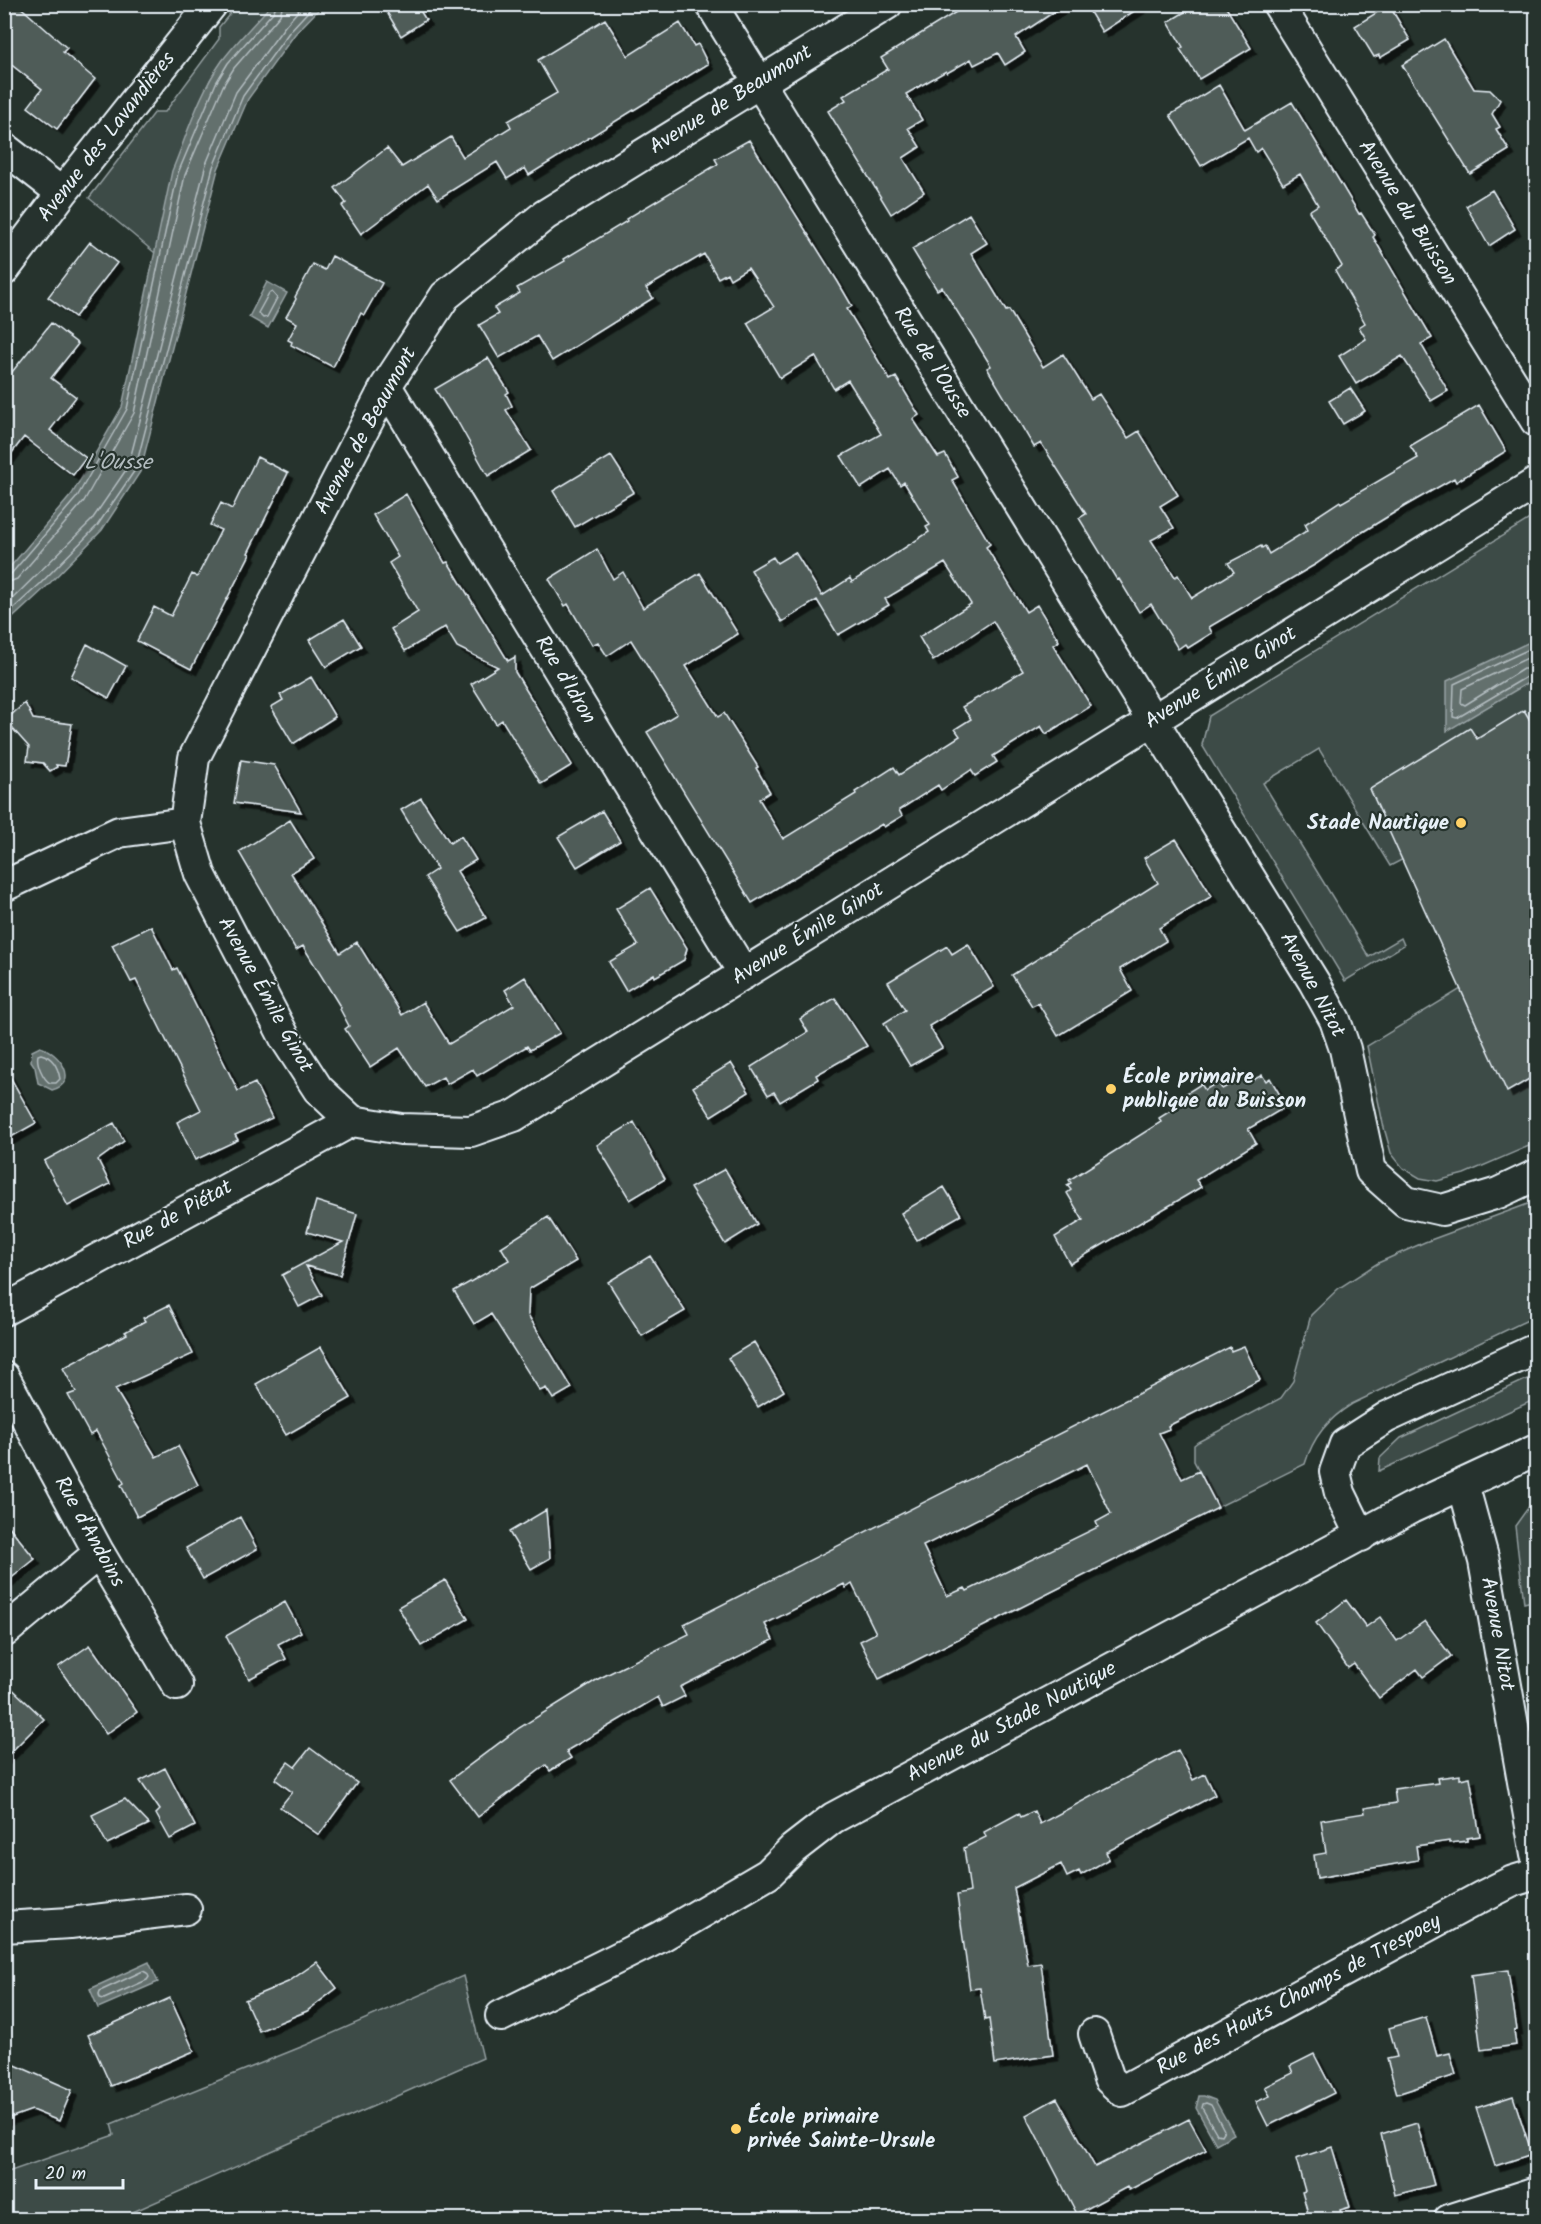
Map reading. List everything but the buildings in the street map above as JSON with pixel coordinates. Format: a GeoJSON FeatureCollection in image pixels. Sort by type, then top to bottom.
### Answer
{"type":"FeatureCollection","features":[{"type":"Feature","properties":{"kind":"street","name":"Avenue des Lavandières"},"geometry":{"type":"LineString","coordinates":[[4,270],[212,4]]}},
{"type":"Feature","properties":{"kind":"street","name":"Rue de l'Ousse"},"geometry":{"type":"LineString","coordinates":[[711,4],[1154,720]]}},
{"type":"Feature","properties":{"kind":"street","name":"Avenue de Beaumont"},"geometry":{"type":"LineString","coordinates":[[185,823],[194,758],[386,386],[444,296],[545,214],[887,4]]}},
{"type":"Feature","properties":{"kind":"street","name":"Avenue du Buisson"},"geometry":{"type":"LineString","coordinates":[[1278,4],[1536,421]]}},
{"type":"Feature","properties":{"kind":"street"},"geometry":{"type":"LineString","coordinates":[[4,148],[62,193]]}},
{"type":"Feature","properties":{"kind":"street","name":"Rue d'Idron"},"geometry":{"type":"LineString","coordinates":[[386,386],[744,974]]}},
{"type":"Feature","properties":{"kind":"street","name":"Avenue Émile Ginot"},"geometry":{"type":"LineString","coordinates":[[185,823],[200,874],[285,1038],[318,1089],[352,1121],[401,1129],[471,1131],[514,1116],[1536,483]]}},
{"type":"Feature","properties":{"kind":"street","name":"Avenue Nitot"},"geometry":{"type":"LineString","coordinates":[[1154,720],[1274,915],[1335,1020],[1345,1049],[1371,1171],[1406,1202],[1442,1210],[1498,1193],[1536,1175]]}},
{"type":"Feature","properties":{"kind":"street"},"geometry":{"type":"LineString","coordinates":[[4,886],[119,832],[185,823]]}},
{"type":"Feature","properties":{"kind":"street","name":"Rue de Piétat"},"geometry":{"type":"LineString","coordinates":[[4,1310],[352,1121]]}},
{"type":"Feature","properties":{"kind":"street"},"geometry":{"type":"LineString","coordinates":[[1360,1536],[1340,1493],[1335,1472],[1345,1444],[1388,1417],[1536,1349]]}},
{"type":"Feature","properties":{"kind":"street","name":"Rue d'Andoins"},"geometry":{"type":"LineString","coordinates":[[4,1377],[99,1553],[177,1685]]}},
{"type":"Feature","properties":{"kind":"street","name":"Avenue du Stade Nautique"},"geometry":{"type":"LineString","coordinates":[[501,2016],[660,1937],[768,1874],[793,1850],[833,1818],[1411,1508],[1536,1450]]}},
{"type":"Feature","properties":{"kind":"street","name":"Avenue Nitot"},"geometry":{"type":"LineString","coordinates":[[1463,1484],[1484,1561],[1536,1855]]}},
{"type":"Feature","properties":{"kind":"street"},"geometry":{"type":"LineString","coordinates":[[4,1632],[99,1553]]}},
{"type":"Feature","properties":{"kind":"street","name":"Rue des Hauts Champs de Trespoey"},"geometry":{"type":"LineString","coordinates":[[1094,2034],[1108,2079],[1122,2091],[1481,1897],[1513,1881],[1536,1874]]}},
{"type":"Feature","properties":{"kind":"street"},"geometry":{"type":"LineString","coordinates":[[4,1927],[70,1923],[186,1909]]}},
{"type":"Feature","properties":{"kind":"street"},"geometry":{"type":"LineString","coordinates":[[1449,2220],[1536,2192]]}},
{"type":"Feature","properties":{"kind":"shaded area"},"geometry":{"type":"Polygon","coordinates":[[[237,5],[272,5],[223,60],[210,80],[184,142],[155,253],[89,198],[155,112],[165,112],[219,39],[219,27],[237,5]]]}},
{"type":"Feature","properties":{"kind":"shaded area","name":"Stade Nautique"},"geometry":{"type":"Polygon","coordinates":[[[1536,515],[1536,1143],[1464,1174],[1437,1181],[1420,1178],[1403,1168],[1391,1153],[1367,1046],[1461,989],[1409,856],[1390,866],[1319,749],[1263,783],[1369,957],[1401,938],[1404,945],[1345,981],[1202,745],[1209,716],[1536,515]]]}},
{"type":"Feature","properties":{"kind":"shaded area"},"geometry":{"type":"Polygon","coordinates":[[[1536,1201],[1536,1316],[1352,1404],[1322,1430],[1312,1445],[1305,1464],[1218,1507],[1194,1461],[1194,1445],[1281,1398],[1293,1381],[1311,1315],[1339,1288],[1378,1263],[1425,1242],[1536,1201]]]}},
{"type":"Feature","properties":{"kind":"shaded area"},"geometry":{"type":"Polygon","coordinates":[[[1536,1375],[1536,1399],[1379,1471],[1380,1458],[1401,1438],[1536,1375]]]}},
{"type":"Feature","properties":{"kind":"shaded area"},"geometry":{"type":"Polygon","coordinates":[[[1536,1502],[1536,1600],[1524,1603],[1515,1526],[1530,1505],[1536,1502]]]}},
{"type":"Feature","properties":{"kind":"shaded area"},"geometry":{"type":"Polygon","coordinates":[[[463,1976],[483,2058],[117,2219],[5,2219],[5,2173],[114,2135],[111,2124],[306,2045],[463,1976]]]}},
{"type":"Feature","properties":{"kind":"water","name":"L'Ousse"},"geometry":{"type":"Polygon","coordinates":[[[272,4],[323,5],[295,34],[248,99],[218,169],[140,472],[102,530],[5,625],[5,573],[72,494],[122,407],[172,171],[200,100],[222,61],[272,4]]]}},
{"type":"Feature","properties":{"kind":"water"},"geometry":{"type":"Polygon","coordinates":[[[267,282],[287,293],[268,328],[249,317],[267,282]]]}},
{"type":"Feature","properties":{"kind":"water"},"geometry":{"type":"Polygon","coordinates":[[[1536,639],[1536,688],[1533,690],[1531,681],[1447,731],[1447,681],[1536,639]]]}},
{"type":"Feature","properties":{"kind":"water"},"geometry":{"type":"Polygon","coordinates":[[[40,1047],[60,1061],[66,1074],[61,1086],[52,1090],[38,1083],[35,1067],[31,1061],[32,1051],[40,1047]]]}},
{"type":"Feature","properties":{"kind":"water"},"geometry":{"type":"Polygon","coordinates":[[[149,1962],[158,1982],[98,2008],[90,1989],[149,1962]]]}},
{"type":"Feature","properties":{"kind":"water"},"geometry":{"type":"Polygon","coordinates":[[[1199,2096],[1215,2100],[1234,2134],[1216,2144],[1196,2108],[1199,2096]]]}},
{"type":"Feature","properties":{"kind":"place","name":"Stade Nautique"},"geometry":{"type":"Point","coordinates":[1461,823]}},
{"type":"Feature","properties":{"kind":"place","name":"École primaire publique du Buisson"},"geometry":{"type":"Point","coordinates":[1111,1089]}},
{"type":"Feature","properties":{"kind":"place","name":"École primaire privée Sainte-Ursule"},"geometry":{"type":"Point","coordinates":[736,2129]}}]}
